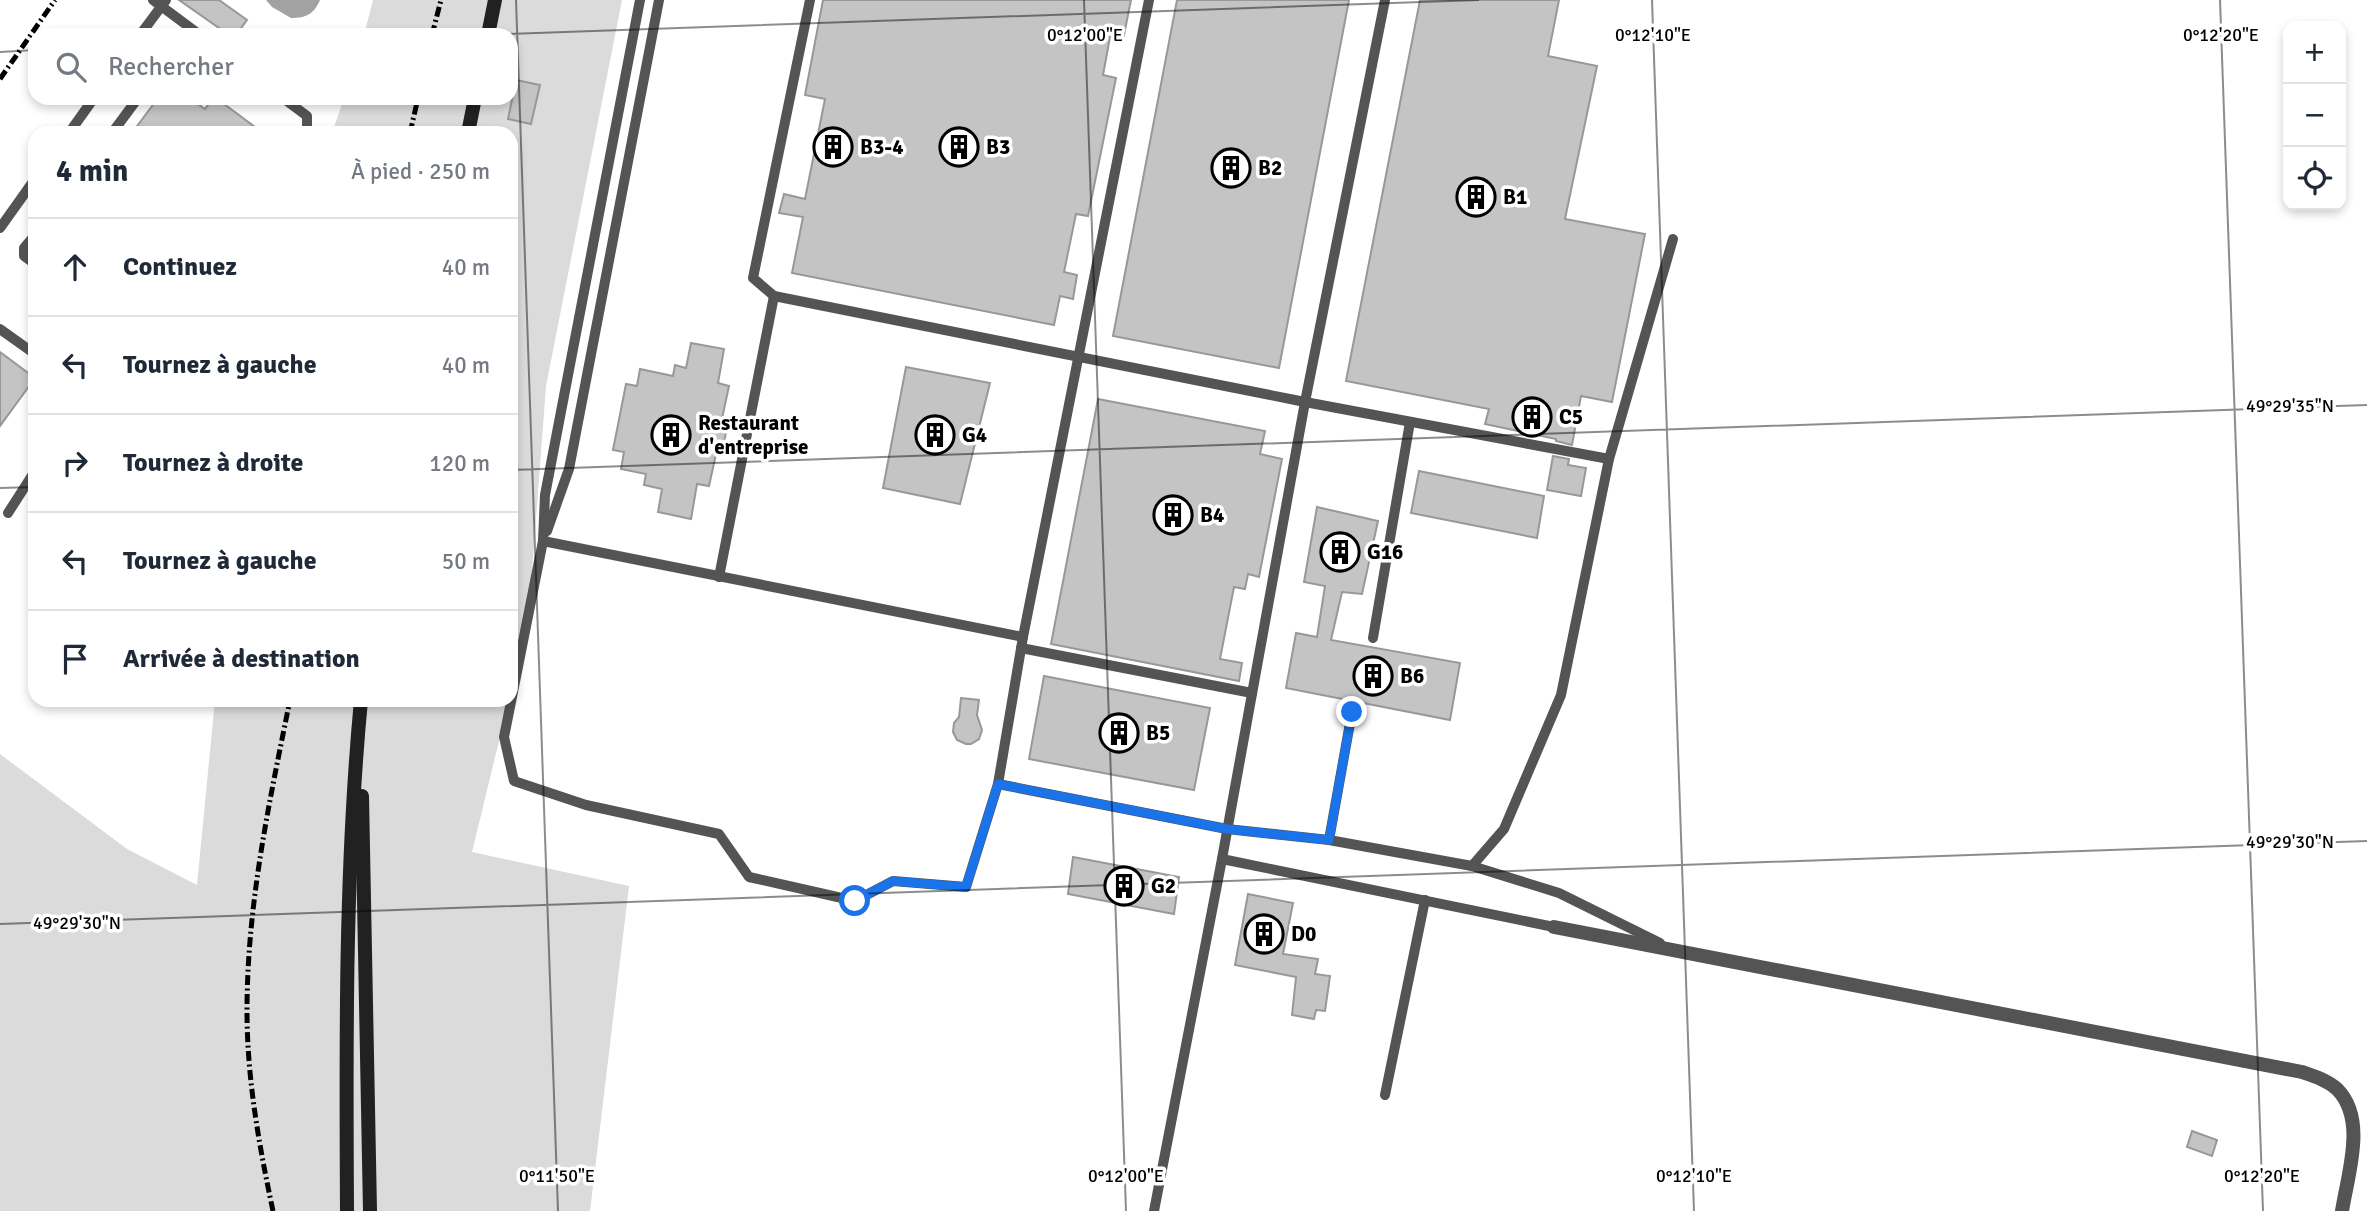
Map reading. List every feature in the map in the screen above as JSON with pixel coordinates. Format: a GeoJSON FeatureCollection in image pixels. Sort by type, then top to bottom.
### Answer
{"type":"FeatureCollection","features":[{"type":"Feature","properties":{"kind":"main road"},"geometry":{"type":"LineString","coordinates":[[489,28],[495,0]]}},
{"type":"Feature","properties":{"kind":"main road"},"geometry":{"type":"LineString","coordinates":[[469,126],[474,105]]}},
{"type":"Feature","properties":{"kind":"main road"},"geometry":{"type":"LineString","coordinates":[[347,1211],[350,863],[361,707]]}},
{"type":"Feature","properties":{"kind":"main road"},"geometry":{"type":"LineString","coordinates":[[361,707],[370,1211]]}},
{"type":"Feature","properties":{"kind":"street"},"geometry":{"type":"LineString","coordinates":[[1554,927],[2302,1072],[2322,1079],[2336,1087],[2347,1101],[2355,1121],[2342,1211]]}},
{"type":"Feature","properties":{"kind":"lane"},"geometry":{"type":"LineString","coordinates":[[543,541],[545,495],[640,0]]}},
{"type":"Feature","properties":{"kind":"lane"},"geometry":{"type":"LineString","coordinates":[[518,667],[543,541],[569,469],[659,0]]}},
{"type":"Feature","properties":{"kind":"lane"},"geometry":{"type":"LineString","coordinates":[[810,0],[753,278],[774,296],[1305,402],[1609,459]]}},
{"type":"Feature","properties":{"kind":"lane"},"geometry":{"type":"LineString","coordinates":[[510,707],[504,737],[514,781],[586,805],[719,834],[749,877],[855,901],[893,881],[966,887],[998,784],[1022,643],[1149,0]]}},
{"type":"Feature","properties":{"kind":"lane"},"geometry":{"type":"LineString","coordinates":[[1154,1211],[1222,859],[1305,402],[1385,0]]}},
{"type":"Feature","properties":{"kind":"lane"},"geometry":{"type":"LineString","coordinates":[[144,28],[160,2],[187,28]]}},
{"type":"Feature","properties":{"kind":"lane"},"geometry":{"type":"LineString","coordinates":[[74,126],[89,105]]}},
{"type":"Feature","properties":{"kind":"lane"},"geometry":{"type":"LineString","coordinates":[[117,126],[133,105]]}},
{"type":"Feature","properties":{"kind":"lane"},"geometry":{"type":"LineString","coordinates":[[292,105],[307,116],[307,126]]}},
{"type":"Feature","properties":{"kind":"lane"},"geometry":{"type":"LineString","coordinates":[[0,228],[28,189]]}},
{"type":"Feature","properties":{"kind":"lane"},"geometry":{"type":"LineString","coordinates":[[1472,866],[1504,829],[1561,695],[1609,459],[1673,239]]}},
{"type":"Feature","properties":{"kind":"lane"},"geometry":{"type":"LineString","coordinates":[[28,243],[24,248],[24,256],[28,259]]}},
{"type":"Feature","properties":{"kind":"lane"},"geometry":{"type":"LineString","coordinates":[[719,577],[774,296]]}},
{"type":"Feature","properties":{"kind":"lane"},"geometry":{"type":"LineString","coordinates":[[0,329],[28,350]]}},
{"type":"Feature","properties":{"kind":"lane"},"geometry":{"type":"LineString","coordinates":[[1373,638],[1410,422]]}},
{"type":"Feature","properties":{"kind":"lane"},"geometry":{"type":"LineString","coordinates":[[8,513],[28,482]]}},
{"type":"Feature","properties":{"kind":"lane"},"geometry":{"type":"LineString","coordinates":[[543,541],[1252,693]]}},
{"type":"Feature","properties":{"kind":"lane"},"geometry":{"type":"LineString","coordinates":[[1329,840],[1352,712]]}},
{"type":"Feature","properties":{"kind":"lane"},"geometry":{"type":"LineString","coordinates":[[998,784],[1227,829],[1329,840],[1472,866],[1559,893],[1673,950]]}},
{"type":"Feature","properties":{"kind":"lane"},"geometry":{"type":"LineString","coordinates":[[1222,859],[1554,927]]}},
{"type":"Feature","properties":{"kind":"lane"},"geometry":{"type":"LineString","coordinates":[[1385,1095],[1425,900]]}},
{"type":"Feature","properties":{"kind":"shaded area"},"geometry":{"type":"Polygon","coordinates":[[[266,0],[320,0],[309,14],[291,18],[272,7],[266,0]]]}},
{"type":"Feature","properties":{"kind":"shaded area"},"geometry":{"type":"Polygon","coordinates":[[[373,0],[622,0],[546,386],[528,625],[518,665],[518,126],[334,126],[342,105],[518,105],[518,28],[366,28],[373,0]]]}},
{"type":"Feature","properties":{"kind":"shaded area"},"geometry":{"type":"Polygon","coordinates":[[[214,707],[507,707],[472,852],[629,886],[590,1211],[0,1211],[0,754],[127,849],[197,885],[214,707]]]}},
{"type":"Feature","properties":{"kind":"building"},"geometry":{"type":"Polygon","coordinates":[[[179,0],[219,0],[247,20],[241,28],[219,28],[179,0]]]}},
{"type":"Feature","properties":{"kind":"building","name":"B3"},"geometry":{"type":"Polygon","coordinates":[[[823,0],[1131,0],[1123,40],[1110,37],[1103,75],[1116,78],[1088,216],[1076,214],[1064,272],[1077,275],[1073,299],[1060,296],[1054,325],[792,273],[803,217],[779,213],[784,194],[805,199],[825,99],[805,95],[823,0]]]}},
{"type":"Feature","properties":{"kind":"building","name":"B2"},"geometry":{"type":"Polygon","coordinates":[[[1177,0],[1349,0],[1279,368],[1113,336],[1177,0]]]}},
{"type":"Feature","properties":{"kind":"building","name":"B1"},"geometry":{"type":"Polygon","coordinates":[[[1420,0],[1559,0],[1548,56],[1597,66],[1565,219],[1645,234],[1612,402],[1581,396],[1572,445],[1485,424],[1489,409],[1346,381],[1420,0]]]}},
{"type":"Feature","properties":{"kind":"building"},"geometry":{"type":"Polygon","coordinates":[[[518,80],[540,85],[531,124],[508,119],[511,105],[518,105],[518,80]]]}},
{"type":"Feature","properties":{"kind":"building"},"geometry":{"type":"Polygon","coordinates":[[[153,105],[199,105],[205,109],[208,105],[225,105],[254,126],[137,126],[153,105]]]}},
{"type":"Feature","properties":{"kind":"building","name":"Restaurant d'entreprise"},"geometry":{"type":"Polygon","coordinates":[[[691,343],[724,349],[718,383],[729,386],[722,419],[728,420],[722,455],[716,454],[709,486],[697,484],[691,519],[658,512],[662,489],[644,485],[646,474],[621,469],[624,452],[613,450],[626,384],[637,386],[640,369],[673,376],[675,365],[686,368],[691,343]]]}},
{"type":"Feature","properties":{"kind":"building"},"geometry":{"type":"Polygon","coordinates":[[[0,352],[28,373],[28,388],[0,426],[0,352]]]}},
{"type":"Feature","properties":{"kind":"building","name":"G4"},"geometry":{"type":"Polygon","coordinates":[[[906,367],[990,383],[960,504],[883,488],[906,367]]]}},
{"type":"Feature","properties":{"kind":"building","name":"B4"},"geometry":{"type":"Polygon","coordinates":[[[1098,399],[1265,431],[1260,454],[1282,459],[1259,577],[1248,574],[1245,589],[1234,587],[1220,659],[1242,663],[1239,681],[1051,644],[1098,399]]]}},
{"type":"Feature","properties":{"kind":"building"},"geometry":{"type":"Polygon","coordinates":[[[1553,456],[1569,459],[1568,465],[1586,468],[1581,496],[1547,490],[1553,456]]]}},
{"type":"Feature","properties":{"kind":"building"},"geometry":{"type":"Polygon","coordinates":[[[1419,471],[1544,496],[1537,538],[1411,513],[1419,471]]]}},
{"type":"Feature","properties":{"kind":"building","name":"B6"},"geometry":{"type":"Polygon","coordinates":[[[1317,507],[1378,521],[1362,594],[1342,592],[1331,640],[1460,663],[1450,720],[1286,688],[1296,633],[1317,637],[1325,586],[1304,582],[1317,507]]]}},
{"type":"Feature","properties":{"kind":"building","name":"B5"},"geometry":{"type":"Polygon","coordinates":[[[1044,676],[1210,708],[1194,790],[1029,759],[1044,676]]]}},
{"type":"Feature","properties":{"kind":"building"},"geometry":{"type":"Polygon","coordinates":[[[961,698],[979,700],[977,715],[982,730],[979,739],[971,744],[957,740],[953,732],[954,723],[959,717],[961,698]]]}},
{"type":"Feature","properties":{"kind":"building","name":"G2"},"geometry":{"type":"Polygon","coordinates":[[[1073,857],[1179,877],[1174,914],[1068,894],[1073,857]]]}},
{"type":"Feature","properties":{"kind":"building","name":"D0"},"geometry":{"type":"Polygon","coordinates":[[[1248,894],[1293,903],[1283,954],[1318,959],[1315,974],[1330,976],[1325,1011],[1316,1010],[1314,1019],[1292,1015],[1296,977],[1235,965],[1248,894]]]}},
{"type":"Feature","properties":{"kind":"building"},"geometry":{"type":"Polygon","coordinates":[[[2192,1131],[2217,1140],[2212,1156],[2187,1147],[2192,1131]]]}},
{"type":"Feature","properties":{"kind":"railway"},"geometry":{"type":"LineString","coordinates":[[36,28],[55,0]]}},
{"type":"Feature","properties":{"kind":"railway"},"geometry":{"type":"LineString","coordinates":[[434,28],[441,0]]}},
{"type":"Feature","properties":{"kind":"railway"},"geometry":{"type":"LineString","coordinates":[[0,79],[28,39]]}},
{"type":"Feature","properties":{"kind":"railway"},"geometry":{"type":"LineString","coordinates":[[412,126],[416,105]]}},
{"type":"Feature","properties":{"kind":"railway"},"geometry":{"type":"LineString","coordinates":[[273,1211],[252,1087],[247,1011],[248,971],[255,893],[289,707]]}},
{"type":"Feature","properties":{"kind":"place","name":"B3-4"},"geometry":{"type":"Point","coordinates":[833,147]}},
{"type":"Feature","properties":{"kind":"place","name":"B3"},"geometry":{"type":"Point","coordinates":[959,147]}},
{"type":"Feature","properties":{"kind":"place","name":"B2"},"geometry":{"type":"Point","coordinates":[1231,168]}},
{"type":"Feature","properties":{"kind":"place","name":"B1"},"geometry":{"type":"Point","coordinates":[1476,197]}},
{"type":"Feature","properties":{"kind":"place","name":"C5"},"geometry":{"type":"Point","coordinates":[1532,417]}},
{"type":"Feature","properties":{"kind":"place","name":"Restaurant d'entreprise"},"geometry":{"type":"Point","coordinates":[671,435]}},
{"type":"Feature","properties":{"kind":"place","name":"G4"},"geometry":{"type":"Point","coordinates":[935,435]}},
{"type":"Feature","properties":{"kind":"place","name":"B4"},"geometry":{"type":"Point","coordinates":[1173,515]}},
{"type":"Feature","properties":{"kind":"place","name":"G16"},"geometry":{"type":"Point","coordinates":[1340,552]}},
{"type":"Feature","properties":{"kind":"place","name":"B6"},"geometry":{"type":"Point","coordinates":[1373,676]}},
{"type":"Feature","properties":{"kind":"place","name":"B5"},"geometry":{"type":"Point","coordinates":[1119,733]}},
{"type":"Feature","properties":{"kind":"place","name":"G2"},"geometry":{"type":"Point","coordinates":[1124,886]}},
{"type":"Feature","properties":{"kind":"place","name":"D0"},"geometry":{"type":"Point","coordinates":[1264,934]}},
{"type":"Feature","properties":{"kind":"route"},"geometry":{"type":"LineString","coordinates":[[855,901],[893,881],[966,887],[998,784],[1227,829],[1329,840],[1352,712]]}}]}
